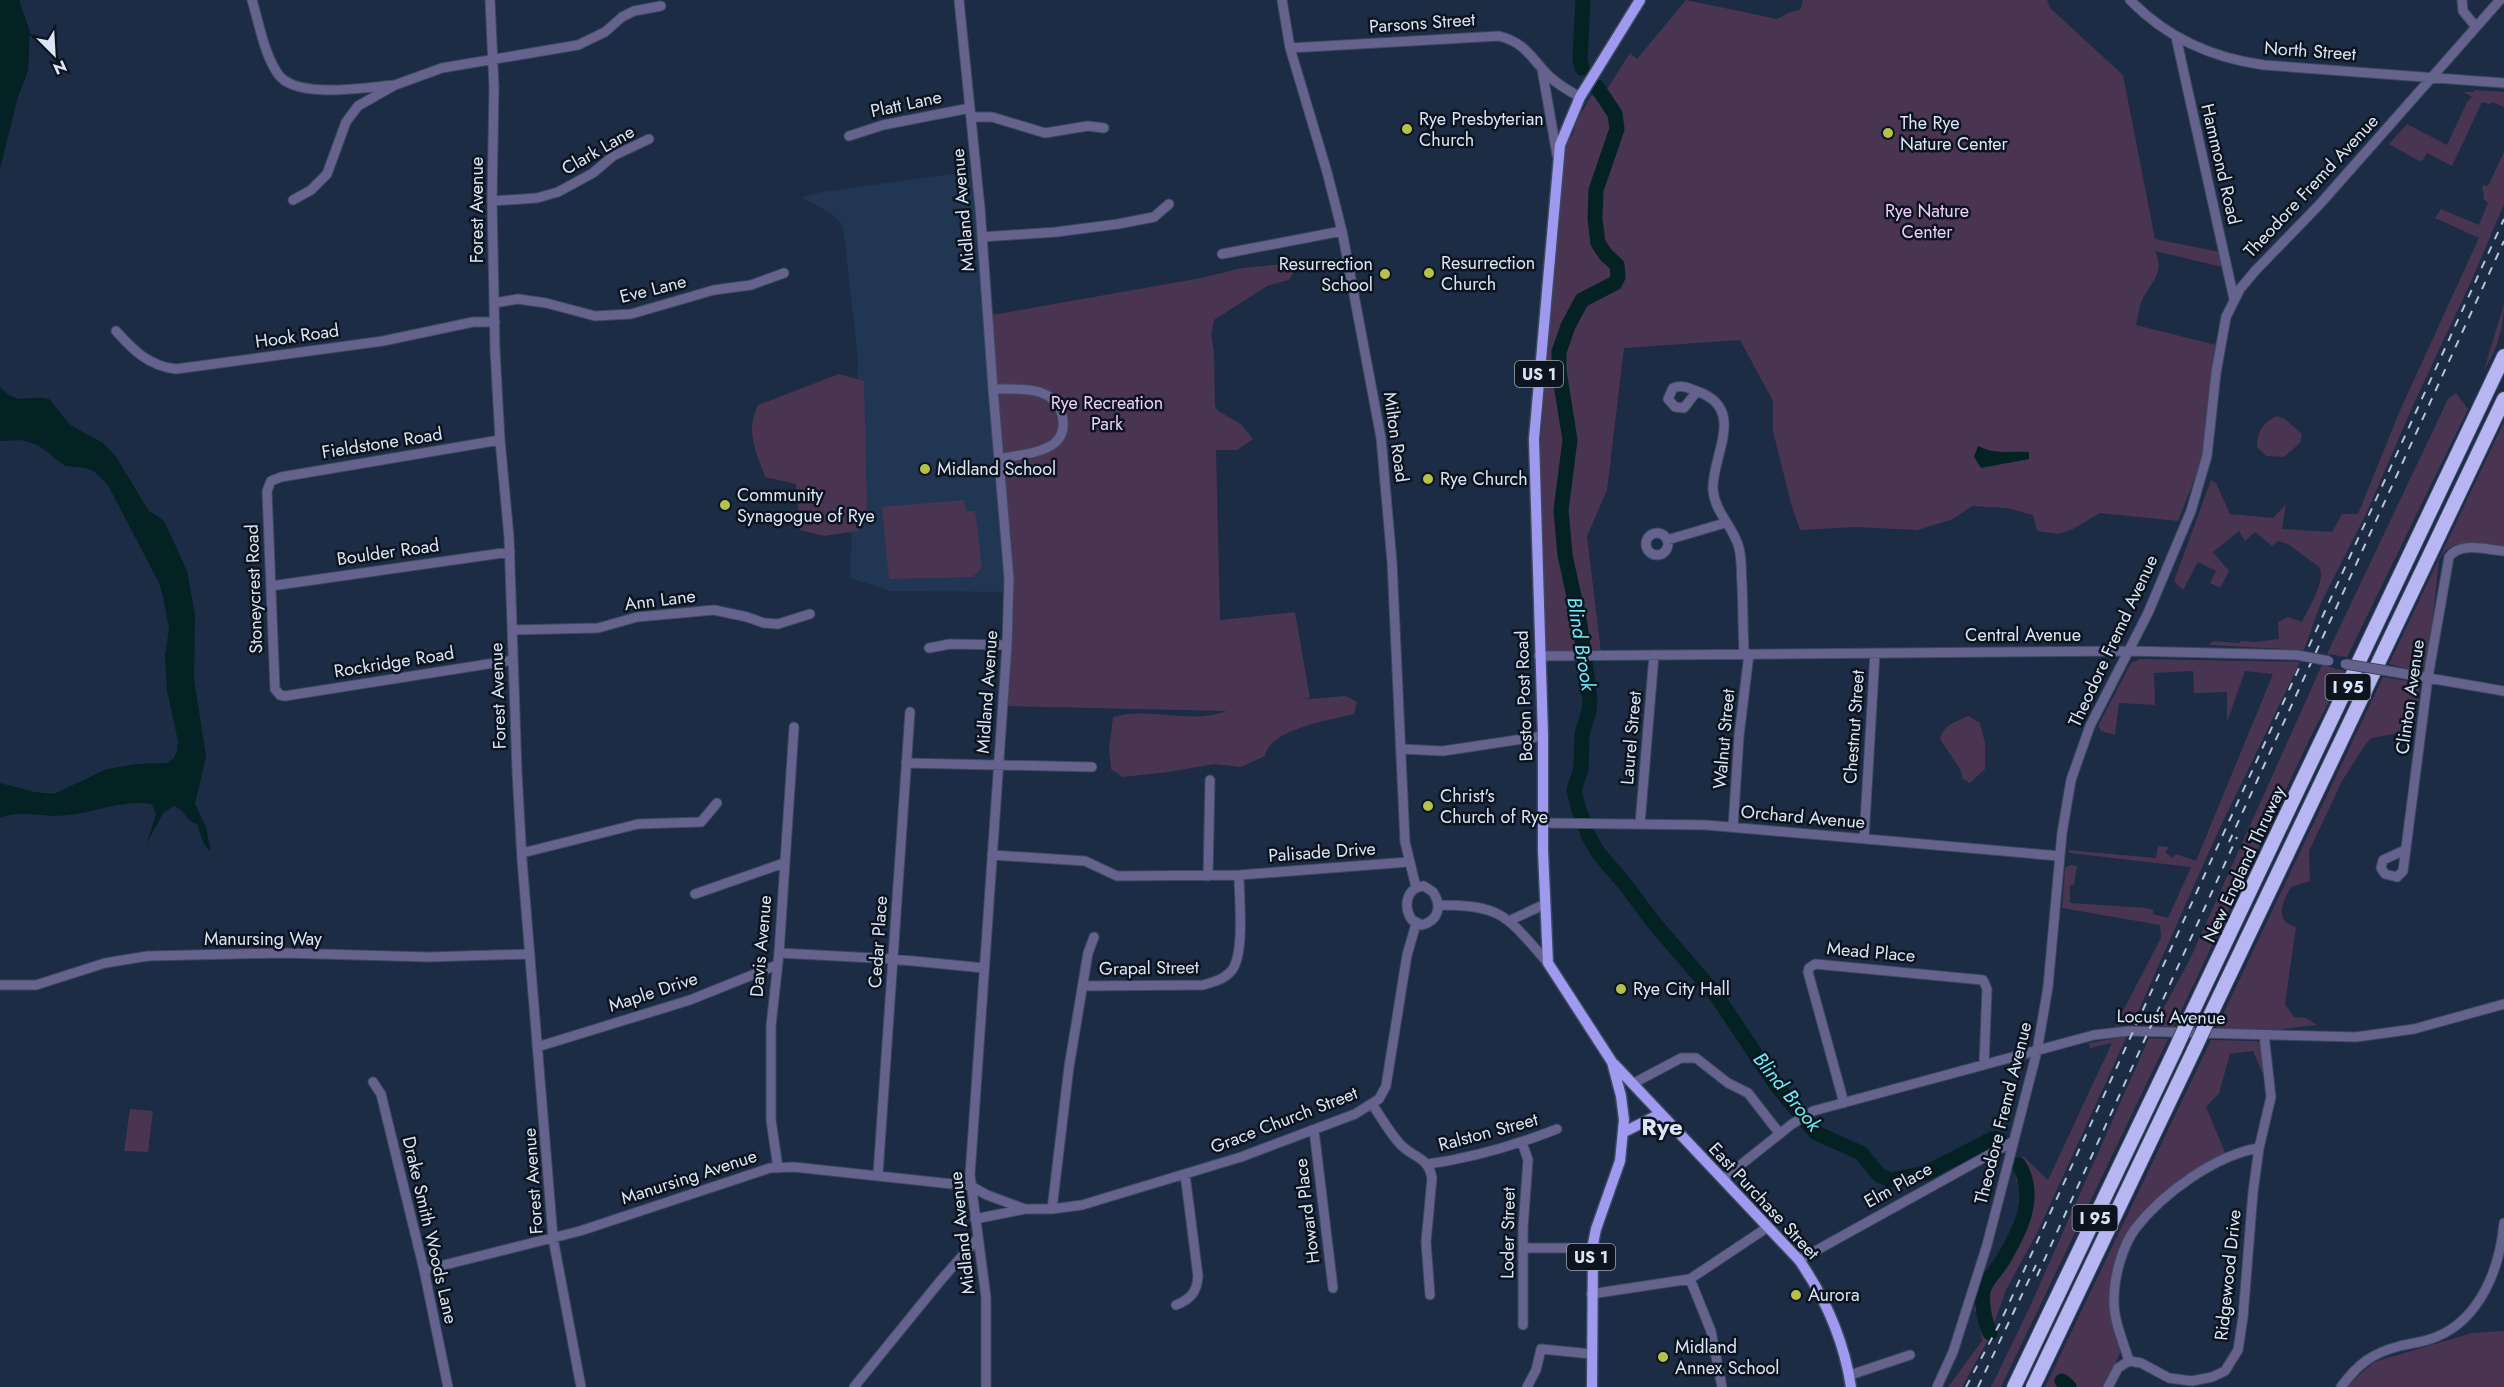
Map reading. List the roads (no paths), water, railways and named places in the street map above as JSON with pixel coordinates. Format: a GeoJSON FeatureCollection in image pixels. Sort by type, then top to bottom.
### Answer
{"type":"FeatureCollection","features":[{"type":"Feature","properties":{"kind":"highway","name":"New England Thruway"},"geometry":{"type":"LineString","coordinates":[[2014,1387],[2504,356]]}},
{"type":"Feature","properties":{"kind":"highway","name":"New England Thruway"},"geometry":{"type":"LineString","coordinates":[[2033,1387],[2504,399]]}},
{"type":"Feature","properties":{"kind":"main road","name":"Boston Post Road"},"geometry":{"type":"LineString","coordinates":[[1592,1387],[1591,1257],[1596,1228],[1620,1161],[1624,1132],[1621,1095],[1612,1062],[1548,963],[1534,439],[1558,158],[1564,133],[1580,97],[1640,0]]}},
{"type":"Feature","properties":{"kind":"main road","name":"East Purchase Street"},"geometry":{"type":"LineString","coordinates":[[1612,1062],[1799,1260],[1828,1309],[1851,1381]]}},
{"type":"Feature","properties":{"kind":"main road"},"geometry":{"type":"LineString","coordinates":[[1624,1132],[1660,1114]]}},
{"type":"Feature","properties":{"kind":"street"},"geometry":{"type":"LineString","coordinates":[[252,0],[278,74],[293,85],[305,89],[323,89],[395,85]]}},
{"type":"Feature","properties":{"kind":"street","name":"Forest Avenue"},"geometry":{"type":"LineString","coordinates":[[490,0],[493,58],[494,303],[500,440],[510,552],[522,853],[553,1238],[581,1387]]}},
{"type":"Feature","properties":{"kind":"street","name":"Midland Avenue"},"geometry":{"type":"LineString","coordinates":[[959,0],[982,237],[1009,579],[1007,645],[971,1186],[986,1297],[986,1387]]}},
{"type":"Feature","properties":{"kind":"street","name":"Milton Road"},"geometry":{"type":"LineString","coordinates":[[1282,0],[1290,48],[1342,231],[1353,300],[1372,386],[1383,461],[1392,562],[1405,842],[1408,862],[1416,886]]}},
{"type":"Feature","properties":{"kind":"street","name":"North Street"},"geometry":{"type":"LineString","coordinates":[[2130,0],[2154,22],[2176,37],[2204,50],[2248,63],[2504,83]]}},
{"type":"Feature","properties":{"kind":"street"},"geometry":{"type":"LineString","coordinates":[[2463,0],[2463,11],[2476,27]]}},
{"type":"Feature","properties":{"kind":"street","name":"Theodore Fremd Avenue"},"geometry":{"type":"LineString","coordinates":[[1937,1387],[1953,1352],[1987,1245],[2037,1051],[2048,987],[2059,856],[2066,806],[2077,760],[2098,709],[2148,613],[2191,511],[2204,471],[2226,317],[2234,299],[2255,271],[2320,204],[2500,0]]}},
{"type":"Feature","properties":{"kind":"street"},"geometry":{"type":"LineString","coordinates":[[293,200],[311,190],[327,174],[346,122],[358,106],[395,85],[420,74],[442,68],[578,45],[605,32],[622,17],[634,11],[662,6]]}},
{"type":"Feature","properties":{"kind":"street","name":"Parsons Street"},"geometry":{"type":"LineString","coordinates":[[1290,48],[1490,35],[1517,42],[1557,83],[1580,97]]}},
{"type":"Feature","properties":{"kind":"street","name":"Hammond Road"},"geometry":{"type":"LineString","coordinates":[[2176,37],[2234,299]]}},
{"type":"Feature","properties":{"kind":"street"},"geometry":{"type":"LineString","coordinates":[[1542,69],[1558,158]]}},
{"type":"Feature","properties":{"kind":"street","name":"Platt Lane"},"geometry":{"type":"LineString","coordinates":[[849,136],[883,125],[971,112],[1045,133],[1088,126],[1104,128]]}},
{"type":"Feature","properties":{"kind":"street","name":"Clark Lane"},"geometry":{"type":"LineString","coordinates":[[492,201],[537,198],[558,192],[593,173],[613,156],[649,140]]}},
{"type":"Feature","properties":{"kind":"street"},"geometry":{"type":"LineString","coordinates":[[982,237],[1056,232],[1118,224],[1154,217],[1169,204]]}},
{"type":"Feature","properties":{"kind":"street"},"geometry":{"type":"LineString","coordinates":[[1222,254],[1342,231]]}},
{"type":"Feature","properties":{"kind":"street","name":"Eve Lane"},"geometry":{"type":"LineString","coordinates":[[494,303],[518,299],[546,303],[586,315],[630,314],[714,290],[751,285],[784,273]]}},
{"type":"Feature","properties":{"kind":"street","name":"Hook Road"},"geometry":{"type":"LineString","coordinates":[[116,331],[142,358],[154,364],[176,369],[383,341],[472,322],[495,322]]}},
{"type":"Feature","properties":{"kind":"street"},"geometry":{"type":"LineString","coordinates":[[993,389],[1044,392],[1058,402],[1063,420],[1061,436],[1051,446],[999,459]]}},
{"type":"Feature","properties":{"kind":"street","name":"Walnut Street"},"geometry":{"type":"LineString","coordinates":[[1697,391],[1716,402],[1723,417],[1724,436],[1715,466],[1713,490],[1725,523],[1735,537],[1741,555],[1746,654],[1733,827]]}},
{"type":"Feature","properties":{"kind":"street","name":"Fieldstone Road"},"geometry":{"type":"LineString","coordinates":[[271,481],[281,477],[500,440]]}},
{"type":"Feature","properties":{"kind":"street","name":"Stoneycrest Road"},"geometry":{"type":"LineString","coordinates":[[271,481],[267,490],[275,689],[280,695]]}},
{"type":"Feature","properties":{"kind":"street"},"geometry":{"type":"LineString","coordinates":[[1667,540],[1725,523]]}},
{"type":"Feature","properties":{"kind":"street","name":"Clinton Avenue"},"geometry":{"type":"LineString","coordinates":[[2405,850],[2428,677],[2446,565],[2454,551],[2464,548],[2504,551]]}},
{"type":"Feature","properties":{"kind":"street","name":"Boulder Road"},"geometry":{"type":"LineString","coordinates":[[271,586],[510,552]]}},
{"type":"Feature","properties":{"kind":"street","name":"Ann Lane"},"geometry":{"type":"LineString","coordinates":[[512,630],[598,628],[638,617],[714,610],[764,623],[778,624],[810,614]]}},
{"type":"Feature","properties":{"kind":"street"},"geometry":{"type":"LineString","coordinates":[[929,648],[950,644],[1007,645]]}},
{"type":"Feature","properties":{"kind":"street","name":"Central Avenue"},"geometry":{"type":"LineString","coordinates":[[1539,656],[2128,651],[2297,655],[2504,691]]}},
{"type":"Feature","properties":{"kind":"street","name":"Chestnut Street"},"geometry":{"type":"LineString","coordinates":[[1864,839],[1875,653]]}},
{"type":"Feature","properties":{"kind":"street","name":"Laurel Street"},"geometry":{"type":"LineString","coordinates":[[1640,824],[1654,655]]}},
{"type":"Feature","properties":{"kind":"street","name":"Rockridge Road"},"geometry":{"type":"LineString","coordinates":[[280,695],[513,660]]}},
{"type":"Feature","properties":{"kind":"street","name":"Cedar Place"},"geometry":{"type":"LineString","coordinates":[[878,1174],[910,712]]}},
{"type":"Feature","properties":{"kind":"street","name":"Davis Avenue"},"geometry":{"type":"LineString","coordinates":[[778,1168],[771,1120],[770,1060],[794,727]]}},
{"type":"Feature","properties":{"kind":"street"},"geometry":{"type":"LineString","coordinates":[[1401,749],[1443,751],[1543,736]]}},
{"type":"Feature","properties":{"kind":"street"},"geometry":{"type":"LineString","coordinates":[[906,763],[1092,766]]}},
{"type":"Feature","properties":{"kind":"street"},"geometry":{"type":"LineString","coordinates":[[1208,876],[1210,780]]}},
{"type":"Feature","properties":{"kind":"street"},"geometry":{"type":"LineString","coordinates":[[522,853],[638,824],[701,822],[717,803]]}},
{"type":"Feature","properties":{"kind":"street","name":"Orchard Avenue"},"geometry":{"type":"LineString","coordinates":[[1543,823],[1733,827],[2059,856]]}},
{"type":"Feature","properties":{"kind":"street","name":"Palisade Drive"},"geometry":{"type":"LineString","coordinates":[[992,855],[1085,861],[1116,876],[1239,875],[1408,862]]}},
{"type":"Feature","properties":{"kind":"street"},"geometry":{"type":"LineString","coordinates":[[695,894],[784,863]]}},
{"type":"Feature","properties":{"kind":"street","name":"Grapal Street"},"geometry":{"type":"LineString","coordinates":[[1052,1209],[1069,1067],[1084,986],[1203,985],[1218,981],[1231,971],[1239,954],[1239,875]]}},
{"type":"Feature","properties":{"kind":"street"},"geometry":{"type":"LineString","coordinates":[[1416,886],[1424,886],[1433,892],[1438,905],[1437,915],[1433,920],[1416,924],[1409,915],[1408,896],[1416,886]]}},
{"type":"Feature","properties":{"kind":"street"},"geometry":{"type":"LineString","coordinates":[[1509,921],[1545,904]]}},
{"type":"Feature","properties":{"kind":"street"},"geometry":{"type":"LineString","coordinates":[[1438,905],[1481,907],[1491,910],[1509,921],[1548,963]]}},
{"type":"Feature","properties":{"kind":"street","name":"Grace Church Street"},"geometry":{"type":"LineString","coordinates":[[975,1219],[1025,1209],[1052,1209],[1082,1205],[1185,1174],[1314,1130],[1355,1114],[1372,1104],[1386,1086],[1407,955],[1416,924]]}},
{"type":"Feature","properties":{"kind":"street"},"geometry":{"type":"LineString","coordinates":[[1084,986],[1088,953],[1094,937]]}},
{"type":"Feature","properties":{"kind":"street","name":"Manursing Way"},"geometry":{"type":"LineString","coordinates":[[0,985],[36,985],[105,963],[148,956],[284,953],[429,957],[530,954]]}},
{"type":"Feature","properties":{"kind":"street"},"geometry":{"type":"LineString","coordinates":[[779,953],[893,959],[984,968]]}},
{"type":"Feature","properties":{"kind":"street","name":"Mead Place"},"geometry":{"type":"LineString","coordinates":[[1844,1103],[1808,972],[1815,964],[1983,980],[1987,989],[1984,1065]]}},
{"type":"Feature","properties":{"kind":"street","name":"Maple Drive"},"geometry":{"type":"LineString","coordinates":[[537,1047],[690,1000],[777,965]]}},
{"type":"Feature","properties":{"kind":"street","name":"Locust Avenue"},"geometry":{"type":"LineString","coordinates":[[1723,1179],[1792,1124],[1813,1111],[2094,1035],[2119,1031],[2356,1037],[2382,1035],[2457,1018],[2504,1004]]}},
{"type":"Feature","properties":{"kind":"street","name":"Ridgewood Drive"},"geometry":{"type":"LineString","coordinates":[[2129,1361],[2141,1363],[2169,1378],[2192,1381],[2219,1374],[2234,1360],[2241,1333],[2250,1218],[2259,1148],[2271,1097],[2264,1035]]}},
{"type":"Feature","properties":{"kind":"street"},"geometry":{"type":"LineString","coordinates":[[1632,1084],[1681,1058],[1696,1058],[1728,1083],[1748,1093],[1780,1134]]}},
{"type":"Feature","properties":{"kind":"street","name":"Drake Smith Woods Lane"},"geometry":{"type":"LineString","coordinates":[[373,1082],[381,1094],[424,1270],[448,1387]]}},
{"type":"Feature","properties":{"kind":"street"},"geometry":{"type":"LineString","coordinates":[[1372,1104],[1400,1144],[1428,1164],[1432,1178],[1426,1242],[1430,1295]]}},
{"type":"Feature","properties":{"kind":"street","name":"Howard Place"},"geometry":{"type":"LineString","coordinates":[[1314,1130],[1333,1288]]}},
{"type":"Feature","properties":{"kind":"street","name":"Ralston Street"},"geometry":{"type":"LineString","coordinates":[[1428,1164],[1458,1159],[1557,1130]]}},
{"type":"Feature","properties":{"kind":"street","name":"Elm Place"},"geometry":{"type":"LineString","coordinates":[[1799,1260],[2014,1141]]}},
{"type":"Feature","properties":{"kind":"street","name":"Loder Street"},"geometry":{"type":"LineString","coordinates":[[1522,1142],[1528,1160],[1523,1228],[1523,1326]]}},
{"type":"Feature","properties":{"kind":"street"},"geometry":{"type":"LineString","coordinates":[[2108,1387],[2118,1368],[2129,1361],[2116,1319],[2114,1300],[2116,1280],[2135,1230],[2163,1200],[2188,1180],[2230,1158],[2259,1148]]}},
{"type":"Feature","properties":{"kind":"street","name":"Manursing Avenue"},"geometry":{"type":"LineString","coordinates":[[424,1270],[553,1238],[751,1173],[778,1168],[794,1167],[878,1174],[971,1186]]}},
{"type":"Feature","properties":{"kind":"street"},"geometry":{"type":"LineString","coordinates":[[1176,1305],[1191,1297],[1195,1292],[1198,1276],[1185,1174]]}},
{"type":"Feature","properties":{"kind":"street","name":"Grace Church Street"},"geometry":{"type":"LineString","coordinates":[[971,1186],[987,1195],[1025,1209]]}},
{"type":"Feature","properties":{"kind":"street"},"geometry":{"type":"LineString","coordinates":[[2341,1387],[2355,1368],[2367,1359],[2390,1349],[2437,1337],[2467,1317],[2479,1302],[2492,1275],[2504,1223]]}},
{"type":"Feature","properties":{"kind":"street"},"geometry":{"type":"LineString","coordinates":[[1591,1294],[1690,1279],[1768,1227]]}},
{"type":"Feature","properties":{"kind":"street"},"geometry":{"type":"LineString","coordinates":[[854,1387],[978,1238]]}},
{"type":"Feature","properties":{"kind":"street"},"geometry":{"type":"LineString","coordinates":[[1524,1248],[1569,1248]]}},
{"type":"Feature","properties":{"kind":"street"},"geometry":{"type":"LineString","coordinates":[[1690,1279],[1711,1331],[1722,1387]]}},
{"type":"Feature","properties":{"kind":"street"},"geometry":{"type":"LineString","coordinates":[[1527,1387],[1536,1370],[1541,1349],[1592,1354]]}},
{"type":"Feature","properties":{"kind":"street"},"geometry":{"type":"LineString","coordinates":[[1851,1381],[1911,1355]]}},
{"type":"Feature","properties":{"kind":"waterway","name":"Blind Brook"},"geometry":{"type":"LineString","coordinates":[[1582,68],[1580,60],[1583,0]]}},
{"type":"Feature","properties":{"kind":"waterway","name":"Blind Brook"},"geometry":{"type":"LineString","coordinates":[[1597,87],[1615,114],[1617,129],[1596,190],[1595,219],[1598,243],[1617,265],[1618,277],[1615,283],[1582,300],[1568,326],[1559,352],[1559,371],[1570,440],[1561,510],[1565,555],[1580,624],[1590,700],[1582,734],[1581,769],[1574,790],[1589,837],[1599,854],[1654,923],[1716,995],[1777,1086],[1816,1133],[1861,1153],[1879,1175],[1890,1180],[1926,1173],[1994,1138],[2000,1140]]}},
{"type":"Feature","properties":{"kind":"waterway","name":"Blind Brook"},"geometry":{"type":"LineString","coordinates":[[1990,1333],[1984,1311],[1984,1288],[2003,1260],[2021,1226],[2027,1201],[2027,1189],[2019,1165]]}},
{"type":"Feature","properties":{"kind":"waterway","name":"Blind Brook"},"geometry":{"type":"LineString","coordinates":[[2062,1381],[2069,1387]]}},
{"type":"Feature","properties":{"kind":"railway"},"geometry":{"type":"LineString","coordinates":[[1966,1387],[2000,1323],[2504,219]]}},
{"type":"Feature","properties":{"kind":"railway"},"geometry":{"type":"LineString","coordinates":[[2229,842],[2504,241]]}},
{"type":"Feature","properties":{"kind":"railway"},"geometry":{"type":"LineString","coordinates":[[2037,1276],[2237,837]]}},
{"type":"Feature","properties":{"kind":"railway"},"geometry":{"type":"LineString","coordinates":[[1978,1387],[2036,1265]]}},
{"type":"Feature","properties":{"kind":"place","name":"Rye Presbyterian Church"},"geometry":{"type":"Point","coordinates":[1407,129]}},
{"type":"Feature","properties":{"kind":"place","name":"The Rye Nature Center"},"geometry":{"type":"Point","coordinates":[1888,133]}},
{"type":"Feature","properties":{"kind":"place","name":"Resurrection Church"},"geometry":{"type":"Point","coordinates":[1429,273]}},
{"type":"Feature","properties":{"kind":"place","name":"Resurrection School"},"geometry":{"type":"Point","coordinates":[1385,274]}},
{"type":"Feature","properties":{"kind":"place","name":"Midland School"},"geometry":{"type":"Point","coordinates":[925,469]}},
{"type":"Feature","properties":{"kind":"place","name":"Rye Church"},"geometry":{"type":"Point","coordinates":[1428,479]}},
{"type":"Feature","properties":{"kind":"place","name":"Community Synagogue of Rye"},"geometry":{"type":"Point","coordinates":[725,505]}},
{"type":"Feature","properties":{"kind":"place","name":"Christ's Church of Rye"},"geometry":{"type":"Point","coordinates":[1428,806]}},
{"type":"Feature","properties":{"kind":"place","name":"Rye City Hall"},"geometry":{"type":"Point","coordinates":[1621,989]}},
{"type":"Feature","properties":{"kind":"place","name":"Aurora"},"geometry":{"type":"Point","coordinates":[1796,1295]}},
{"type":"Feature","properties":{"kind":"place","name":"Midland Annex School"},"geometry":{"type":"Point","coordinates":[1663,1357]}},
{"type":"Feature","properties":{"kind":"district","name":"Rye"},"geometry":{"type":"Point","coordinates":[1662,1126]}},
{"type":"Feature","properties":{"kind":"park label","name":"Rye Nature Center"},"geometry":{"type":"Point","coordinates":[1927,221]}},
{"type":"Feature","properties":{"kind":"park label","name":"Rye Recreation Park"},"geometry":{"type":"Point","coordinates":[1107,413]}}]}
